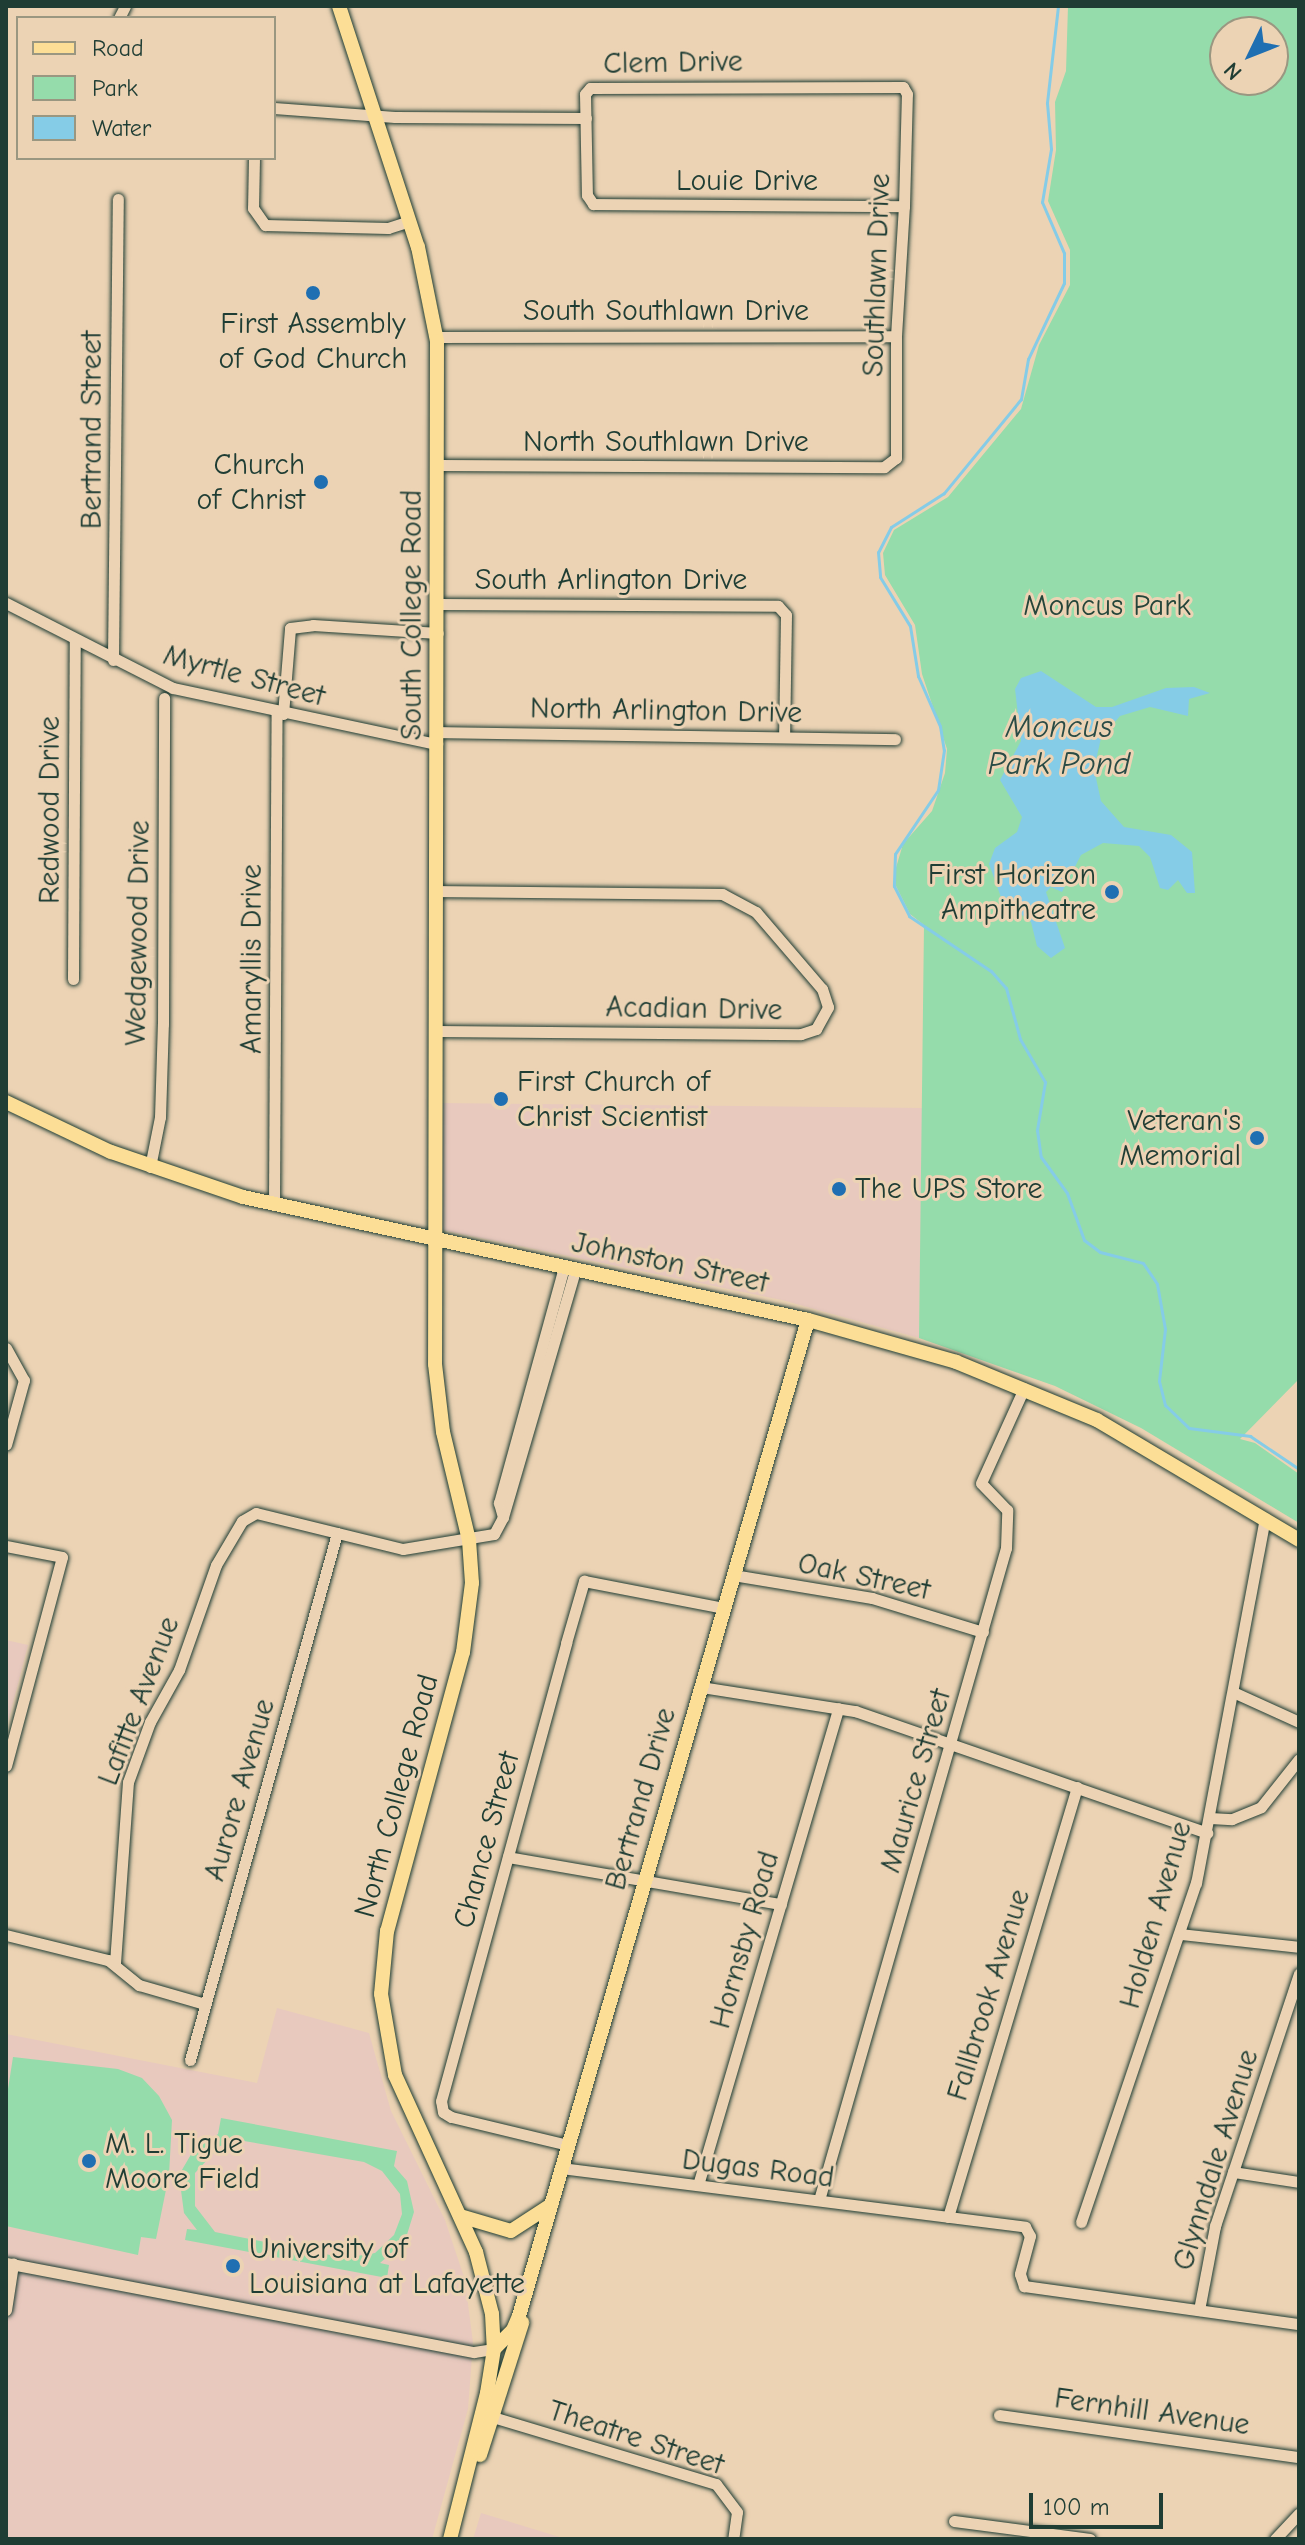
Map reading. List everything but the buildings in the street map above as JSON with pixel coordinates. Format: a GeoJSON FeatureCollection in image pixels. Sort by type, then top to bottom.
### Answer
{"type":"FeatureCollection","features":[{"type":"Feature","properties":{"kind":"main road","name":"South College Road"},"geometry":{"type":"LineString","coordinates":[[339,6],[409,221],[437,337],[437,1240]]}},
{"type":"Feature","properties":{"kind":"main road","name":"Johnston Street"},"geometry":{"type":"LineString","coordinates":[[6,1102],[150,1167],[274,1205],[808,1320],[942,1357],[1024,1388],[1113,1428],[1299,1540]]}},
{"type":"Feature","properties":{"kind":"main road","name":"North College Road"},"geometry":{"type":"LineString","coordinates":[[437,1240],[437,1392],[469,1540],[472,1583],[466,1637],[394,1904],[381,1994],[395,2075],[460,2216],[485,2281],[494,2349]]}},
{"type":"Feature","properties":{"kind":"main road","name":"Bertrand Drive"},"geometry":{"type":"LineString","coordinates":[[489,2416],[494,2349],[513,2330],[526,2292],[808,1320]]}},
{"type":"Feature","properties":{"kind":"main road"},"geometry":{"type":"LineString","coordinates":[[460,2216],[511,2231],[551,2205]]}},
{"type":"Feature","properties":{"kind":"main road","name":"Bertrand Drive"},"geometry":{"type":"LineString","coordinates":[[450,2539],[489,2416],[521,2330],[526,2292]]}},
{"type":"Feature","properties":{"kind":"street","name":"Clem Drive"},"geometry":{"type":"LineString","coordinates":[[276,108],[586,118],[585,94],[600,85],[903,87]]}},
{"type":"Feature","properties":{"kind":"street","name":"Southlawn Drive"},"geometry":{"type":"LineString","coordinates":[[892,464],[898,451],[896,336],[904,206],[903,87]]}},
{"type":"Feature","properties":{"kind":"street","name":"Louie Drive"},"geometry":{"type":"LineString","coordinates":[[586,118],[590,202],[904,206]]}},
{"type":"Feature","properties":{"kind":"street"},"geometry":{"type":"LineString","coordinates":[[254,160],[253,208],[265,225],[388,228],[409,221]]}},
{"type":"Feature","properties":{"kind":"street","name":"Bertrand Street"},"geometry":{"type":"LineString","coordinates":[[113,660],[118,199]]}},
{"type":"Feature","properties":{"kind":"street","name":"South Southlawn Drive"},"geometry":{"type":"LineString","coordinates":[[437,337],[896,336]]}},
{"type":"Feature","properties":{"kind":"street","name":"North Southlawn Drive"},"geometry":{"type":"LineString","coordinates":[[439,465],[892,464]]}},
{"type":"Feature","properties":{"kind":"street","name":"Myrtle Street"},"geometry":{"type":"LineString","coordinates":[[6,603],[173,688],[280,714],[437,738]]}},
{"type":"Feature","properties":{"kind":"street","name":"South Arlington Drive"},"geometry":{"type":"LineString","coordinates":[[438,604],[770,604],[783,609],[784,736]]}},
{"type":"Feature","properties":{"kind":"street","name":"Amaryllis Drive"},"geometry":{"type":"LineString","coordinates":[[274,1205],[280,714],[290,628],[313,625],[438,633]]}},
{"type":"Feature","properties":{"kind":"street","name":"Redwood Drive"},"geometry":{"type":"LineString","coordinates":[[73,979],[75,640]]}},
{"type":"Feature","properties":{"kind":"street","name":"Wedgewood Drive"},"geometry":{"type":"LineString","coordinates":[[150,1167],[160,1117],[163,1024],[164,698]]}},
{"type":"Feature","properties":{"kind":"street","name":"North Arlington Drive"},"geometry":{"type":"LineString","coordinates":[[437,738],[784,736],[895,739]]}},
{"type":"Feature","properties":{"kind":"street","name":"Acadian Drive"},"geometry":{"type":"LineString","coordinates":[[436,891],[722,894],[756,912],[822,989],[828,1007],[816,1029],[801,1034],[436,1031]]}},
{"type":"Feature","properties":{"kind":"street"},"geometry":{"type":"LineString","coordinates":[[337,1533],[403,1549],[494,1534],[503,1517],[569,1268]]}},
{"type":"Feature","properties":{"kind":"street"},"geometry":{"type":"LineString","coordinates":[[6,1348],[24,1380],[12,1401],[6,1445]]}},
{"type":"Feature","properties":{"kind":"street","name":"Maurice Street"},"geometry":{"type":"LineString","coordinates":[[819,2200],[953,1742],[1010,1527],[1003,1502],[981,1483],[1024,1388]]}},
{"type":"Feature","properties":{"kind":"street","name":"Lafitte Avenue"},"geometry":{"type":"LineString","coordinates":[[115,1963],[128,1782],[150,1722],[179,1670],[216,1565],[247,1516],[256,1513],[337,1533]]}},
{"type":"Feature","properties":{"kind":"street","name":"Holden Avenue"},"geometry":{"type":"LineString","coordinates":[[1081,2222],[1180,1934],[1207,1833],[1265,1518]]}},
{"type":"Feature","properties":{"kind":"street","name":"Aurore Avenue"},"geometry":{"type":"LineString","coordinates":[[190,2060],[337,1533]]}},
{"type":"Feature","properties":{"kind":"street"},"geometry":{"type":"LineString","coordinates":[[6,1546],[62,1557],[6,1766]]}},
{"type":"Feature","properties":{"kind":"street","name":"Oak Street"},"geometry":{"type":"LineString","coordinates":[[733,1575],[872,1598],[983,1632]]}},
{"type":"Feature","properties":{"kind":"street","name":"Chance Street"},"geometry":{"type":"LineString","coordinates":[[568,2145],[443,2112],[441,2101],[584,1581],[724,1608]]}},
{"type":"Feature","properties":{"kind":"street"},"geometry":{"type":"LineString","coordinates":[[701,1687],[838,1708],[953,1742],[1207,1833]]}},
{"type":"Feature","properties":{"kind":"street"},"geometry":{"type":"LineString","coordinates":[[1233,1692],[1299,1722]]}},
{"type":"Feature","properties":{"kind":"street","name":"Hornsby Road"},"geometry":{"type":"LineString","coordinates":[[698,2185],[838,1708]]}},
{"type":"Feature","properties":{"kind":"street"},"geometry":{"type":"LineString","coordinates":[[1210,1818],[1232,1819],[1261,1807],[1299,1759]]}},
{"type":"Feature","properties":{"kind":"street","name":"Fallbrook Avenue"},"geometry":{"type":"LineString","coordinates":[[948,2217],[1077,1787]]}},
{"type":"Feature","properties":{"kind":"street"},"geometry":{"type":"LineString","coordinates":[[508,1857],[645,1877],[781,1904]]}},
{"type":"Feature","properties":{"kind":"street"},"geometry":{"type":"LineString","coordinates":[[1180,1934],[1299,1947]]}},
{"type":"Feature","properties":{"kind":"street"},"geometry":{"type":"LineString","coordinates":[[6,1935],[115,1963],[139,1985],[205,2004]]}},
{"type":"Feature","properties":{"kind":"street","name":"Glynndale Avenue"},"geometry":{"type":"LineString","coordinates":[[1299,1974],[1210,2247],[1199,2310],[1299,2324]]}},
{"type":"Feature","properties":{"kind":"street","name":"Dugas Road"},"geometry":{"type":"LineString","coordinates":[[561,2168],[1028,2229],[1020,2280],[1029,2287],[1199,2310]]}},
{"type":"Feature","properties":{"kind":"street"},"geometry":{"type":"LineString","coordinates":[[1233,2172],[1299,2182]]}},
{"type":"Feature","properties":{"kind":"street"},"geometry":{"type":"LineString","coordinates":[[6,2310],[10,2264],[474,2352],[494,2349]]}},
{"type":"Feature","properties":{"kind":"street","name":"Fernhill Avenue"},"geometry":{"type":"LineString","coordinates":[[999,2415],[1299,2457]]}},
{"type":"Feature","properties":{"kind":"street","name":"Theatre Street"},"geometry":{"type":"LineString","coordinates":[[489,2416],[716,2484],[737,2512],[733,2539]]}},
{"type":"Feature","properties":{"kind":"street"},"geometry":{"type":"LineString","coordinates":[[1275,2539],[1299,2513]]}},
{"type":"Feature","properties":{"kind":"street"},"geometry":{"type":"LineString","coordinates":[[954,2521],[1090,2539]]}},
{"type":"Feature","properties":{"kind":"shaded area"},"geometry":{"type":"Polygon","coordinates":[[[436,1103],[923,1108],[919,1338],[782,1300],[437,1229],[436,1103]]]}},
{"type":"Feature","properties":{"kind":"shaded area"},"geometry":{"type":"Polygon","coordinates":[[[6,1640],[28,1645],[6,1730],[6,1640]]]}},
{"type":"Feature","properties":{"kind":"shaded area","name":"University of Louisiana at Lafayette"},"geometry":{"type":"Polygon","coordinates":[[[277,2008],[369,2033],[391,2111],[445,2220],[465,2280],[473,2343],[468,2409],[432,2539],[6,2539],[6,2034],[257,2083],[277,2008]]]}},
{"type":"Feature","properties":{"kind":"shaded area"},"geometry":{"type":"Polygon","coordinates":[[[481,2513],[566,2539],[473,2539],[481,2513]]]}},
{"type":"Feature","properties":{"kind":"green space","name":"Moncus Park"},"geometry":{"type":"Polygon","coordinates":[[[1068,6],[1299,6],[1299,1379],[1240,1439],[1255,1443],[1299,1474],[1299,1523],[1141,1428],[1055,1386],[919,1338],[924,925],[910,914],[896,886],[895,871],[903,844],[932,811],[945,773],[947,749],[922,674],[915,625],[885,575],[883,553],[894,530],[948,497],[1021,409],[1039,345],[1070,285],[1070,250],[1048,201],[1056,150],[1055,102],[1066,71],[1068,6]]]}},
{"type":"Feature","properties":{"kind":"green space","name":"M. L. Tigue Moore Field"},"geometry":{"type":"Polygon","coordinates":[[[13,2057],[118,2069],[142,2078],[159,2096],[172,2120],[169,2175],[156,2239],[141,2237],[138,2255],[6,2226],[6,2102],[13,2057]]]}},
{"type":"Feature","properties":{"kind":"green space"},"geometry":{"type":"Polygon","coordinates":[[[221,2118],[397,2151],[394,2166],[407,2181],[414,2212],[405,2241],[380,2263],[389,2265],[387,2278],[185,2240],[187,2229],[197,2230],[184,2213],[179,2175],[193,2151],[218,2134],[221,2118]],[[244,2141],[220,2146],[195,2173],[195,2206],[215,2232],[345,2258],[375,2253],[394,2235],[402,2214],[400,2194],[382,2171],[364,2162],[244,2141]]]}},
{"type":"Feature","properties":{"kind":"water","name":"Moncus Park Pond"},"geometry":{"type":"Polygon","coordinates":[[[1041,671],[1096,707],[1112,707],[1166,688],[1194,687],[1210,693],[1189,699],[1188,716],[1150,707],[1120,716],[1101,738],[1094,769],[1101,801],[1124,827],[1171,835],[1192,852],[1195,893],[1187,893],[1178,880],[1168,890],[1160,888],[1150,857],[1139,846],[1103,843],[1081,855],[1062,892],[1051,887],[1046,892],[1065,948],[1051,958],[1037,946],[1031,922],[1002,900],[989,864],[995,848],[1017,832],[1022,817],[1000,780],[1021,741],[1015,689],[1021,678],[1041,671]]]}},
{"type":"Feature","properties":{"kind":"waterway"},"geometry":{"type":"LineString","coordinates":[[1058,6],[1047,103],[1051,149],[1042,202],[1064,253],[1064,283],[1028,359],[1021,399],[944,493],[891,527],[878,552],[880,577],[910,626],[918,676],[940,726],[944,750],[938,790],[895,854],[894,886],[909,916],[991,971],[1006,988],[1020,1039],[1045,1082],[1037,1130],[1041,1157],[1067,1193],[1084,1240],[1100,1252],[1143,1263],[1157,1284],[1165,1329],[1159,1381],[1165,1405],[1189,1428],[1250,1436],[1299,1469]]}},
{"type":"Feature","properties":{"kind":"place","name":"First Assembly of God Church"},"geometry":{"type":"Point","coordinates":[313,293]}},
{"type":"Feature","properties":{"kind":"place","name":"Church of Christ"},"geometry":{"type":"Point","coordinates":[321,482]}},
{"type":"Feature","properties":{"kind":"place","name":"First Horizon Ampitheatre"},"geometry":{"type":"Point","coordinates":[1112,892]}},
{"type":"Feature","properties":{"kind":"place","name":"First Church of Christ Scientist"},"geometry":{"type":"Point","coordinates":[501,1099]}},
{"type":"Feature","properties":{"kind":"place","name":"Veteran's Memorial"},"geometry":{"type":"Point","coordinates":[1257,1138]}},
{"type":"Feature","properties":{"kind":"place","name":"The UPS Store"},"geometry":{"type":"Point","coordinates":[839,1189]}},
{"type":"Feature","properties":{"kind":"place","name":"M. L. Tigue Moore Field"},"geometry":{"type":"Point","coordinates":[89,2161]}},
{"type":"Feature","properties":{"kind":"place","name":"University of Louisiana at Lafayette"},"geometry":{"type":"Point","coordinates":[233,2266]}}]}
